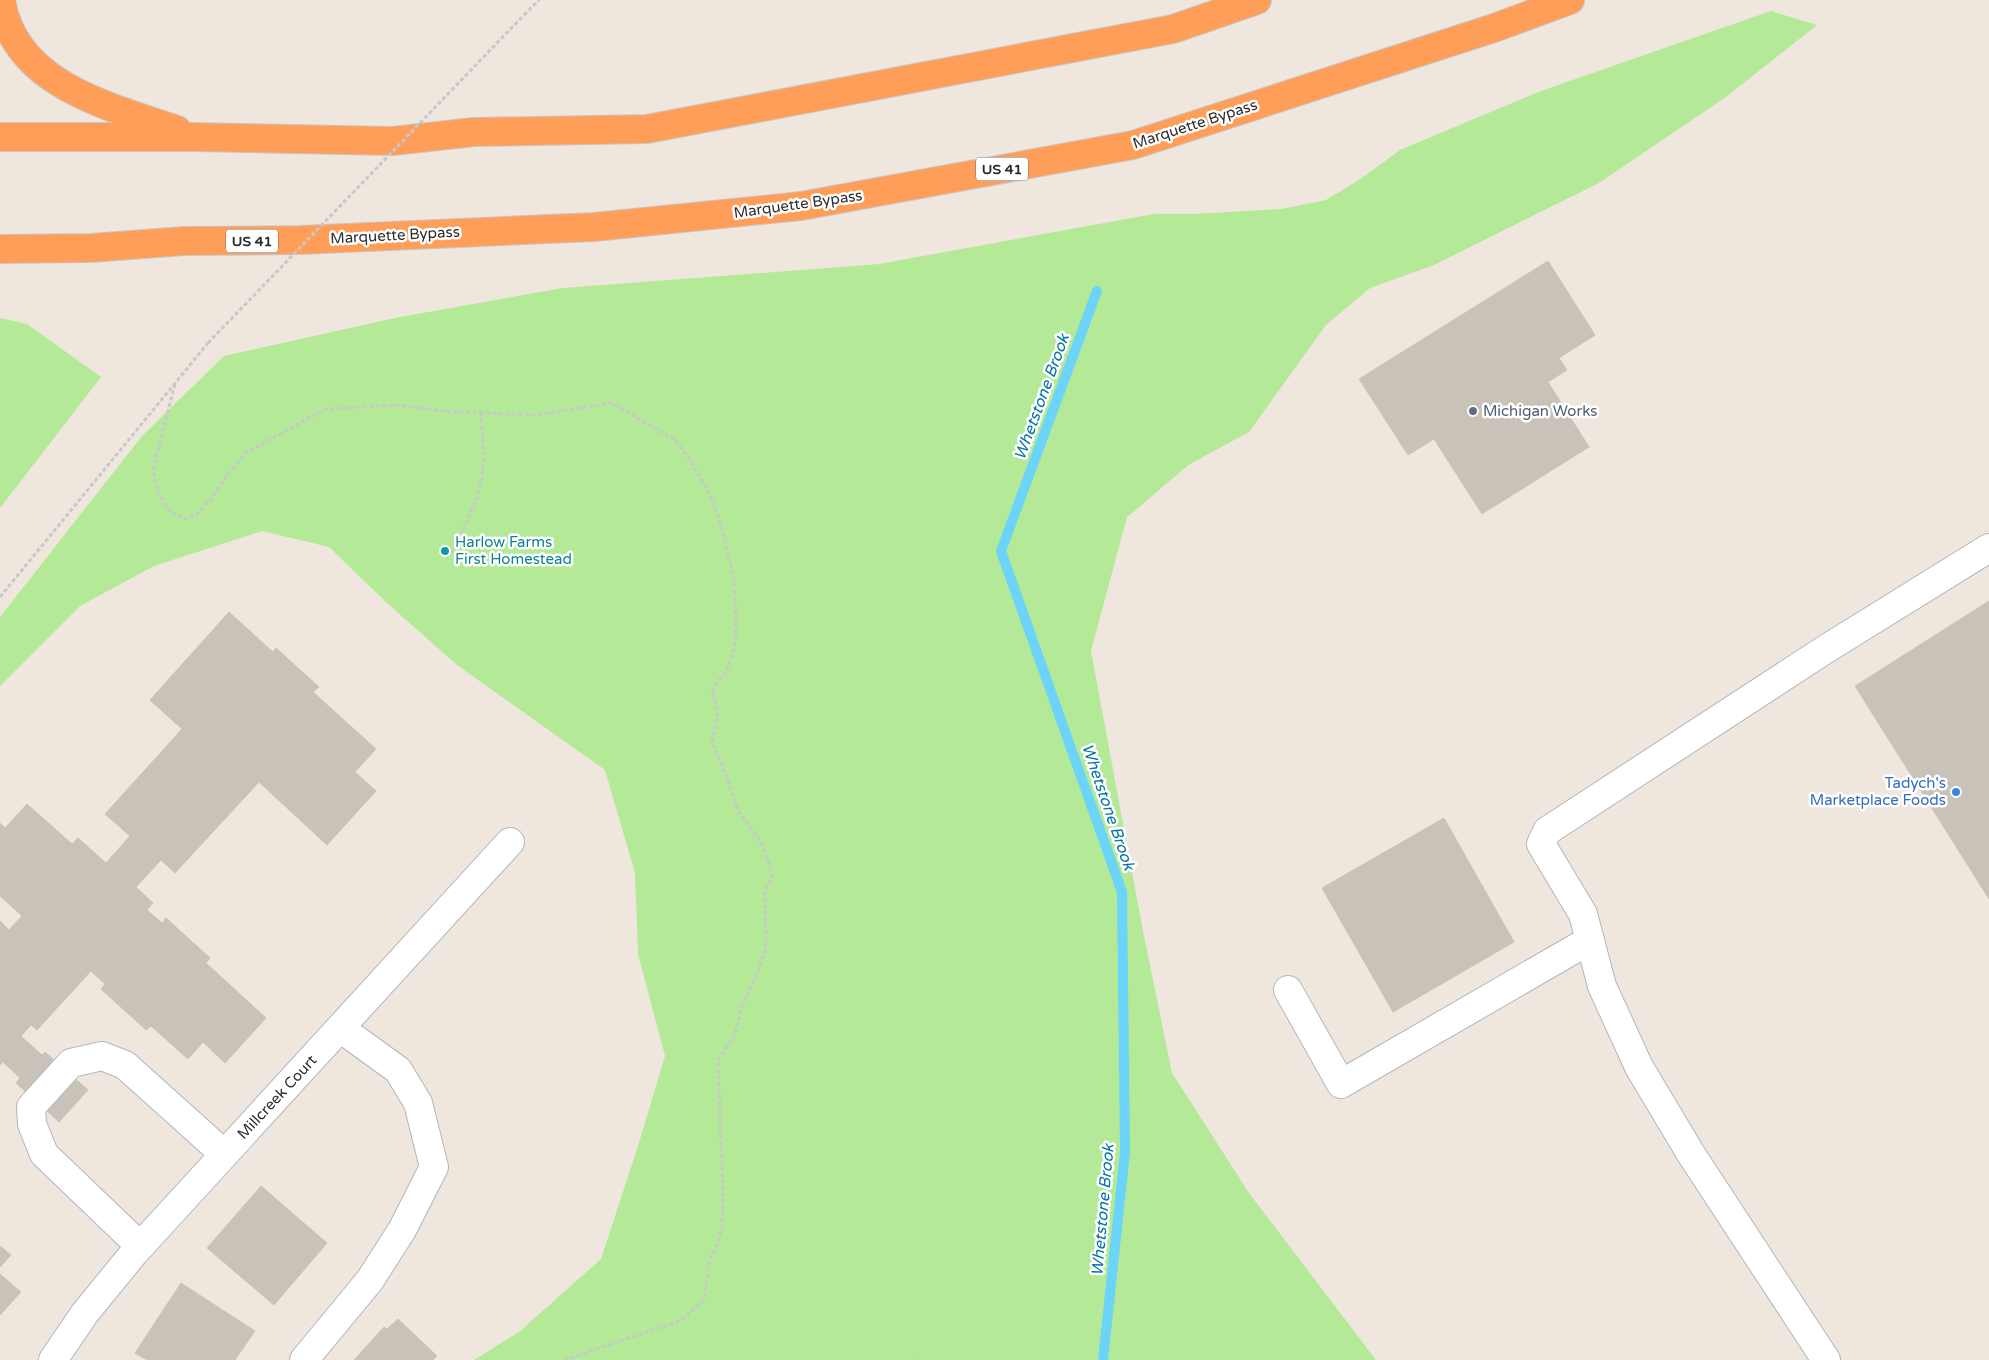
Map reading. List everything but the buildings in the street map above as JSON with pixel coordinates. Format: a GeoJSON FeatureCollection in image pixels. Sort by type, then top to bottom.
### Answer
{"type":"FeatureCollection","features":[{"type":"Feature","properties":{"kind":"highway"},"geometry":{"type":"LineString","coordinates":[[1,0],[4,17],[10,31],[25,55],[46,74],[65,87],[90,99],[194,137]]}},
{"type":"Feature","properties":{"kind":"highway"},"geometry":{"type":"LineString","coordinates":[[0,137],[194,137],[393,141],[474,132],[647,129],[1173,29],[1257,0]]}},
{"type":"Feature","properties":{"kind":"highway","name":"Marquette Bypass"},"geometry":{"type":"LineString","coordinates":[[0,249],[91,248],[184,241],[300,240],[594,227],[801,206],[1132,145],[1494,28],[1570,0]]}},
{"type":"Feature","properties":{"kind":"street"},"geometry":{"type":"LineString","coordinates":[[1826,1360],[1691,1154],[1639,1067],[1602,986],[1583,914],[1541,844],[1547,831],[1826,649],[1989,548]]}},
{"type":"Feature","properties":{"kind":"street","name":"Millcreek Court"},"geometry":{"type":"LineString","coordinates":[[53,1360],[85,1313],[140,1246],[510,842]]}},
{"type":"Feature","properties":{"kind":"street"},"geometry":{"type":"LineString","coordinates":[[1288,990],[1341,1084],[1590,940]]}},
{"type":"Feature","properties":{"kind":"street"},"geometry":{"type":"LineString","coordinates":[[304,1360],[370,1280],[402,1230],[434,1167],[418,1103],[398,1070],[340,1028]]}},
{"type":"Feature","properties":{"kind":"street"},"geometry":{"type":"LineString","coordinates":[[140,1246],[44,1154],[32,1124],[31,1107],[72,1063],[102,1056],[125,1065],[224,1154]]}},
{"type":"Feature","properties":{"kind":"path"},"geometry":{"type":"LineString","coordinates":[[0,596],[208,343],[539,0]]}},
{"type":"Feature","properties":{"kind":"path"},"geometry":{"type":"LineString","coordinates":[[175,384],[153,469],[158,492],[171,512],[186,519],[197,514],[211,499],[225,478],[247,452],[326,409],[399,405],[441,411],[533,415],[612,403],[675,440],[690,460],[709,493],[722,527],[734,580],[736,618],[735,646],[726,673],[716,683],[712,692],[718,712],[712,741],[738,811],[760,841],[772,876],[764,892],[766,948],[755,979],[743,1003],[734,1037],[718,1060],[722,1107],[722,1226],[717,1245],[710,1258],[704,1300],[682,1320],[565,1360]]}},
{"type":"Feature","properties":{"kind":"path"},"geometry":{"type":"LineString","coordinates":[[451,553],[471,512],[481,482],[484,450],[481,412]]}},
{"type":"Feature","properties":{"kind":"green space"},"geometry":{"type":"Polygon","coordinates":[[[1771,11],[1817,25],[1726,97],[1599,183],[1434,265],[1370,288],[1326,325],[1249,432],[1190,464],[1127,517],[1091,651],[1143,931],[1172,1073],[1249,1193],[1376,1360],[474,1360],[519,1332],[601,1259],[665,1056],[638,954],[635,873],[605,770],[457,665],[387,603],[329,547],[262,531],[154,566],[80,606],[0,686],[0,617],[142,436],[224,356],[400,317],[563,288],[879,264],[1154,214],[1194,214],[1282,209],[1326,200],[1362,178],[1400,150],[1541,91],[1771,11]]]}},
{"type":"Feature","properties":{"kind":"green space"},"geometry":{"type":"Polygon","coordinates":[[[0,318],[27,324],[101,377],[0,508],[0,318]]]}},
{"type":"Feature","properties":{"kind":"waterway","name":"Whetstone Brook"},"geometry":{"type":"LineString","coordinates":[[1097,291],[1001,551],[1122,892],[1125,1152],[1103,1360]]}},
{"type":"Feature","properties":{"kind":"place","name":"Michigan Works"},"geometry":{"type":"Point","coordinates":[1473,411]}},
{"type":"Feature","properties":{"kind":"place","name":"Harlow Farms First Homestead"},"geometry":{"type":"Point","coordinates":[445,551]}},
{"type":"Feature","properties":{"kind":"place","name":"Tadych's Marketplace Foods"},"geometry":{"type":"Point","coordinates":[1956,792]}}]}
